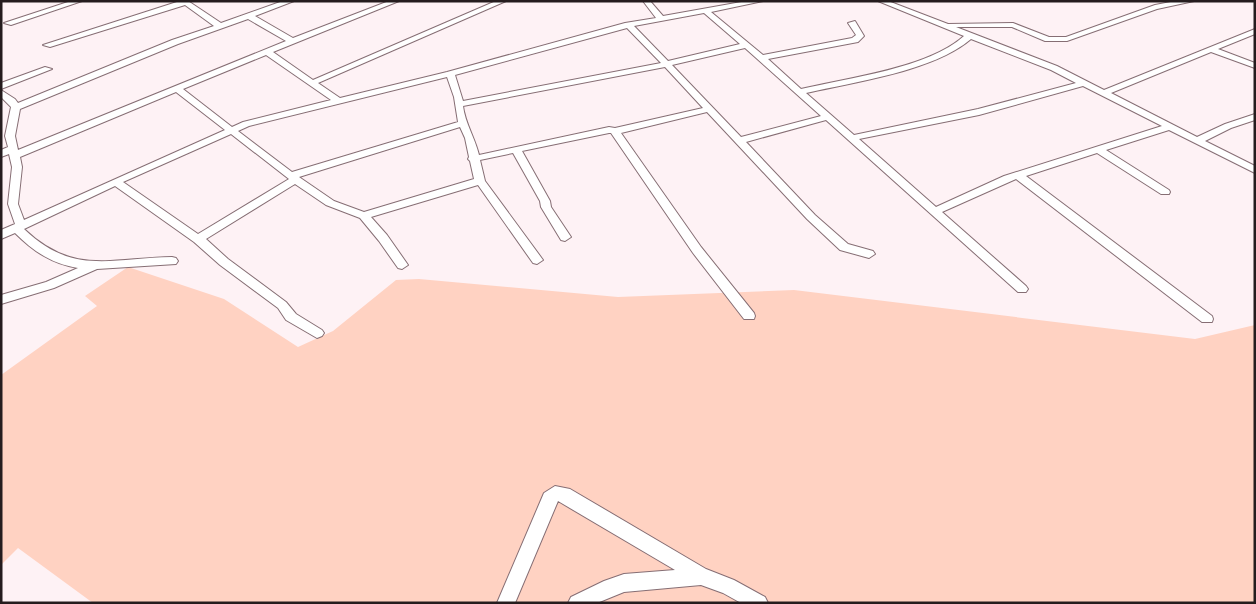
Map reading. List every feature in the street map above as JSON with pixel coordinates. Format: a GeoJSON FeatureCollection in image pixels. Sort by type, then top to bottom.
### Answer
{"type":"FeatureCollection","features":[{"type":"Feature","properties":{"kind":"street"},"geometry":{"type":"LineString","coordinates":[[8,22],[60,4],[78,1]]}},
{"type":"Feature","properties":{"kind":"street"},"geometry":{"type":"LineString","coordinates":[[16,107],[175,42],[291,1]]}},
{"type":"Feature","properties":{"kind":"street"},"geometry":{"type":"LineString","coordinates":[[1,154],[14,152],[396,1]]}},
{"type":"Feature","properties":{"kind":"street"},"geometry":{"type":"LineString","coordinates":[[312,83],[503,1]]}},
{"type":"Feature","properties":{"kind":"street"},"geometry":{"type":"LineString","coordinates":[[646,1],[660,18]]}},
{"type":"Feature","properties":{"kind":"street"},"geometry":{"type":"LineString","coordinates":[[1,235],[232,130],[338,101],[450,74],[628,25],[731,3],[760,1]]}},
{"type":"Feature","properties":{"kind":"street"},"geometry":{"type":"LineString","coordinates":[[881,1],[944,24],[1085,83],[1255,170]]}},
{"type":"Feature","properties":{"kind":"street"},"geometry":{"type":"LineString","coordinates":[[944,24],[1013,25],[1048,39],[1066,39],[1155,7],[1191,1]]}},
{"type":"Feature","properties":{"kind":"street"},"geometry":{"type":"LineString","coordinates":[[47,45],[184,2],[220,26]]}},
{"type":"Feature","properties":{"kind":"street"},"geometry":{"type":"LineString","coordinates":[[704,10],[761,58],[1022,289]]}},
{"type":"Feature","properties":{"kind":"street"},"geometry":{"type":"LineString","coordinates":[[249,16],[292,41]]}},
{"type":"Feature","properties":{"kind":"street"},"geometry":{"type":"LineString","coordinates":[[761,58],[855,40],[860,36],[852,23]]}},
{"type":"Feature","properties":{"kind":"street"},"geometry":{"type":"LineString","coordinates":[[628,25],[791,197],[832,236],[844,247],[869,254]]}},
{"type":"Feature","properties":{"kind":"street"},"geometry":{"type":"LineString","coordinates":[[1104,93],[1255,31]]}},
{"type":"Feature","properties":{"kind":"street"},"geometry":{"type":"LineString","coordinates":[[799,92],[921,62],[960,46],[970,35]]}},
{"type":"Feature","properties":{"kind":"street"},"geometry":{"type":"LineString","coordinates":[[459,104],[666,64],[746,45]]}},
{"type":"Feature","properties":{"kind":"street"},"geometry":{"type":"LineString","coordinates":[[1211,49],[1255,66]]}},
{"type":"Feature","properties":{"kind":"street"},"geometry":{"type":"LineString","coordinates":[[266,51],[338,101]]}},
{"type":"Feature","properties":{"kind":"street"},"geometry":{"type":"LineString","coordinates":[[1,86],[48,69]]}},
{"type":"Feature","properties":{"kind":"street"},"geometry":{"type":"LineString","coordinates":[[450,74],[463,123],[470,138],[480,181],[537,260]]}},
{"type":"Feature","properties":{"kind":"street"},"geometry":{"type":"LineString","coordinates":[[851,138],[979,112],[1085,83]]}},
{"type":"Feature","properties":{"kind":"street"},"geometry":{"type":"LineString","coordinates":[[176,88],[293,178],[330,203],[364,216],[383,238],[402,265]]}},
{"type":"Feature","properties":{"kind":"street"},"geometry":{"type":"LineString","coordinates":[[1,94],[12,101],[16,107],[10,136],[17,167],[13,204],[18,227],[31,244],[56,258],[81,264],[172,261]]}},
{"type":"Feature","properties":{"kind":"street"},"geometry":{"type":"LineString","coordinates":[[474,159],[609,130],[614,131],[708,109]]}},
{"type":"Feature","properties":{"kind":"street"},"geometry":{"type":"LineString","coordinates":[[739,141],[827,117]]}},
{"type":"Feature","properties":{"kind":"street"},"geometry":{"type":"LineString","coordinates":[[1196,141],[1228,126],[1255,117]]}},
{"type":"Feature","properties":{"kind":"street"},"geometry":{"type":"LineString","coordinates":[[198,239],[293,178],[314,168],[463,123]]}},
{"type":"Feature","properties":{"kind":"street"},"geometry":{"type":"LineString","coordinates":[[935,211],[967,198],[1000,180],[1169,127]]}},
{"type":"Feature","properties":{"kind":"street"},"geometry":{"type":"LineString","coordinates":[[614,131],[697,250],[749,316]]}},
{"type":"Feature","properties":{"kind":"street"},"geometry":{"type":"LineString","coordinates":[[516,150],[546,201],[546,207],[565,237]]}},
{"type":"Feature","properties":{"kind":"street"},"geometry":{"type":"LineString","coordinates":[[1099,150],[1165,192]]}},
{"type":"Feature","properties":{"kind":"street"},"geometry":{"type":"LineString","coordinates":[[1018,174],[1207,319]]}},
{"type":"Feature","properties":{"kind":"street"},"geometry":{"type":"LineString","coordinates":[[364,216],[480,181]]}},
{"type":"Feature","properties":{"kind":"street"},"geometry":{"type":"LineString","coordinates":[[116,182],[198,239],[224,262],[282,305],[291,317],[316,333]]}},
{"type":"Feature","properties":{"kind":"street"},"geometry":{"type":"LineString","coordinates":[[1,300],[50,285],[98,264]]}},
{"type":"Feature","properties":{"kind":"street"},"geometry":{"type":"LineString","coordinates":[[506,603],[550,498],[555,493],[564,494],[701,576],[728,586],[759,603]]}},
{"type":"Feature","properties":{"kind":"street"},"geometry":{"type":"LineString","coordinates":[[577,603],[610,587],[701,576]]}},
{"type":"Feature","properties":{"kind":"shaded area"},"geometry":{"type":"Polygon","coordinates":[[[128,267],[224,299],[298,347],[333,331],[396,280],[419,279],[618,297],[794,290],[1195,339],[1255,325],[1255,603],[93,603],[18,548],[1,565],[1,375],[97,306],[85,296],[128,267]]]}}]}
